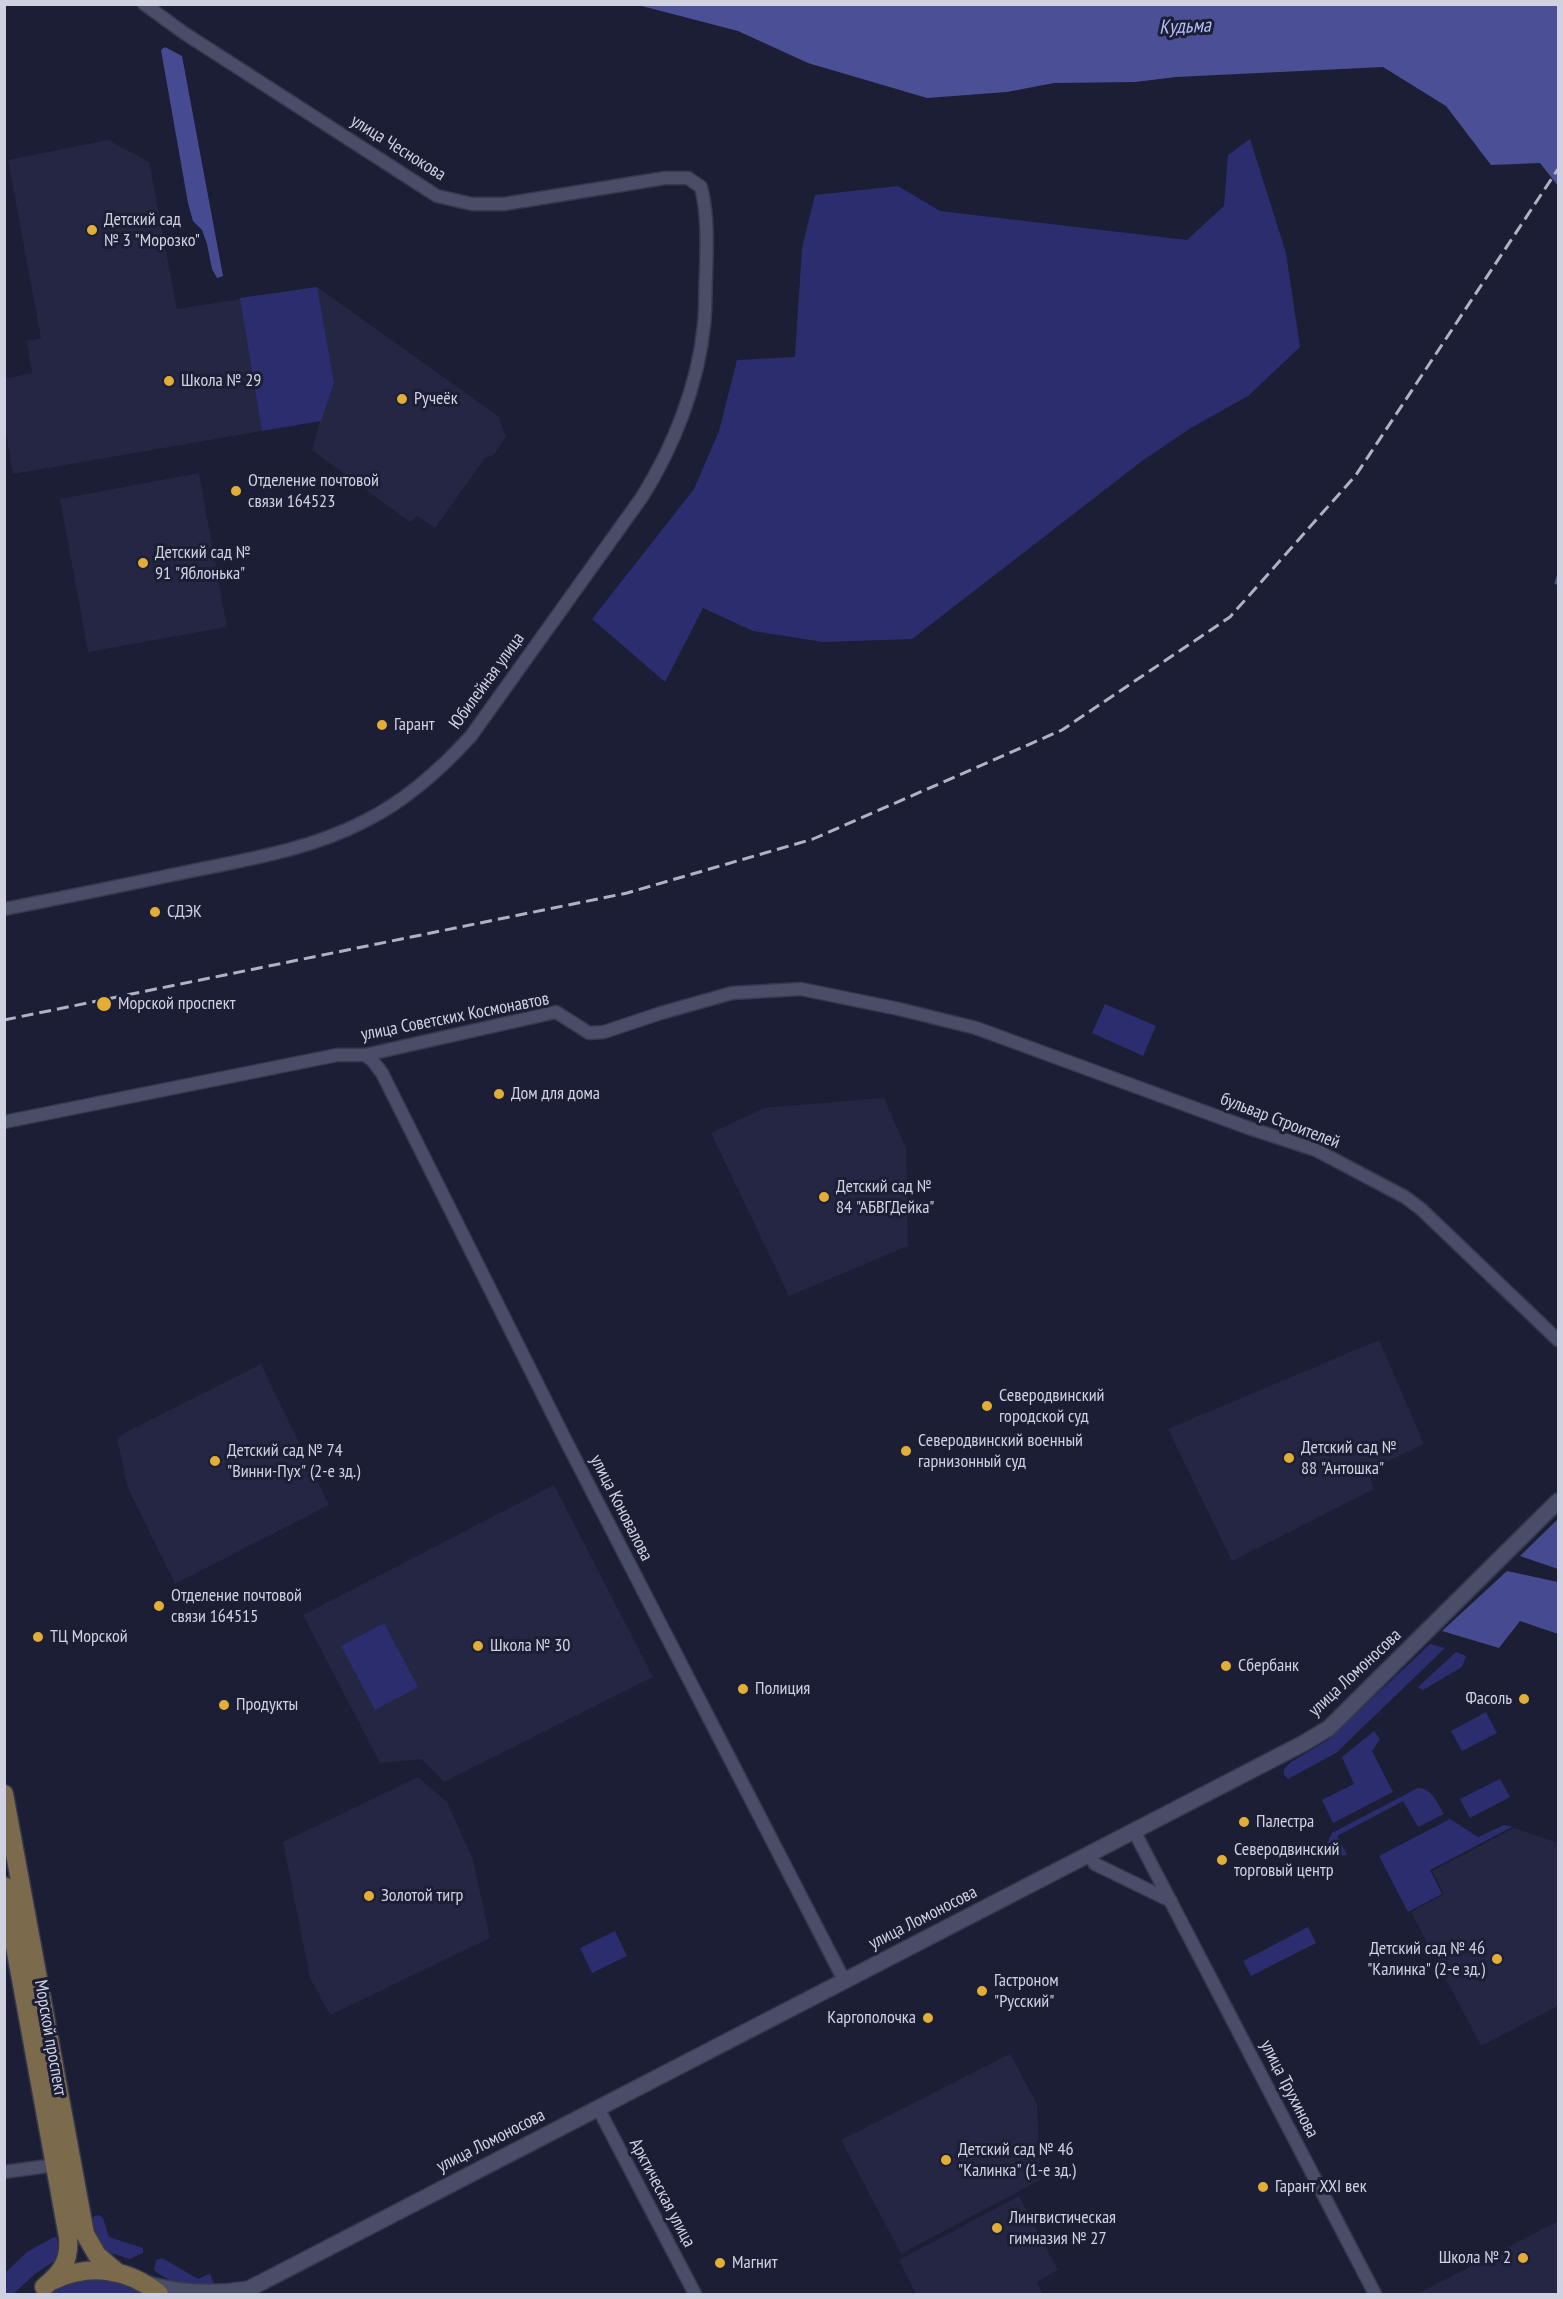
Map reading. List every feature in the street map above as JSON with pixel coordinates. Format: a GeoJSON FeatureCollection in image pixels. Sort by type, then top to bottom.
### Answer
{"type":"FeatureCollection","features":[{"type":"Feature","properties":{"kind":"main road","name":"Морской проспект"},"geometry":{"type":"LineString","coordinates":[[4,1794],[64,2164],[68,2252],[64,2268],[40,2291]]}},
{"type":"Feature","properties":{"kind":"main road","name":"Морской проспект"},"geometry":{"type":"LineString","coordinates":[[4,1886],[64,2164],[85,2234],[97,2255],[117,2272]]}},
{"type":"Feature","properties":{"kind":"main road"},"geometry":{"type":"LineString","coordinates":[[40,2291],[60,2277],[75,2272],[99,2270],[117,2272],[152,2289]]}},
{"type":"Feature","properties":{"kind":"street","name":"улица Чеснокова"},"geometry":{"type":"LineString","coordinates":[[144,4],[184,33],[437,196],[472,204],[504,204],[665,178],[688,178],[701,186]]}},
{"type":"Feature","properties":{"kind":"street","name":"Юбилейная улица"},"geometry":{"type":"LineString","coordinates":[[4,909],[291,849],[368,820],[423,782],[450,760],[471,736],[642,497],[657,474],[672,440],[698,364],[704,324],[707,213],[701,186]]}},
{"type":"Feature","properties":{"kind":"street","name":"улица Советских Космонавтов"},"geometry":{"type":"LineString","coordinates":[[4,1122],[337,1055],[364,1055],[556,1012],[589,1033],[604,1032],[732,993],[801,989],[976,1028]]}},
{"type":"Feature","properties":{"kind":"street","name":"бульвар Строителей"},"geometry":{"type":"LineString","coordinates":[[976,1028],[1316,1150],[1386,1187],[1421,1209],[1558,1340]]}},
{"type":"Feature","properties":{"kind":"street","name":"улица Коновалова"},"geometry":{"type":"LineString","coordinates":[[364,1055],[372,1060],[382,1073],[566,1441],[844,1980]]}},
{"type":"Feature","properties":{"kind":"street","name":"улица Ломоносова"},"geometry":{"type":"LineString","coordinates":[[244,2292],[1278,1757],[1329,1728],[1558,1501]]}},
{"type":"Feature","properties":{"kind":"street","name":"улица Трухинова"},"geometry":{"type":"LineString","coordinates":[[1134,1831],[1376,2295]]}},
{"type":"Feature","properties":{"kind":"street"},"geometry":{"type":"LineString","coordinates":[[1089,1855],[1095,1864],[1171,1901]]}},
{"type":"Feature","properties":{"kind":"street","name":"Арктическая улица"},"geometry":{"type":"LineString","coordinates":[[597,2108],[695,2295]]}},
{"type":"Feature","properties":{"kind":"street"},"geometry":{"type":"LineString","coordinates":[[4,2172],[64,2164]]}},
{"type":"Feature","properties":{"kind":"street"},"geometry":{"type":"LineString","coordinates":[[152,2289],[193,2293],[244,2292]]}},
{"type":"Feature","properties":{"kind":"shaded area"},"geometry":{"type":"Polygon","coordinates":[[[165,47],[182,56],[223,276],[217,278],[212,269],[202,230],[193,221],[188,203],[161,50],[165,47]]]}},
{"type":"Feature","properties":{"kind":"shaded area"},"geometry":{"type":"Polygon","coordinates":[[[1250,139],[1286,253],[1300,347],[1248,396],[1189,429],[1142,461],[912,639],[823,642],[753,631],[703,608],[665,682],[592,619],[694,489],[719,431],[737,360],[795,357],[802,248],[815,195],[898,186],[940,211],[1187,240],[1224,206],[1228,155],[1250,139]]]}},
{"type":"Feature","properties":{"kind":"shaded area"},"geometry":{"type":"Polygon","coordinates":[[[108,140],[149,162],[177,309],[317,287],[498,416],[506,436],[494,455],[485,458],[435,528],[417,516],[410,522],[312,450],[320,421],[13,474],[5,427],[4,379],[32,373],[27,341],[41,338],[8,160],[108,140]]]}},
{"type":"Feature","properties":{"kind":"shaded area"},"geometry":{"type":"Polygon","coordinates":[[[317,287],[334,383],[321,421],[262,431],[240,298],[317,287]]]}},
{"type":"Feature","properties":{"kind":"shaded area","name":"Детский сад № 91 \"Яблонька\""},"geometry":{"type":"Polygon","coordinates":[[[199,473],[227,627],[88,652],[60,499],[199,473]]]}},
{"type":"Feature","properties":{"kind":"shaded area"},"geometry":{"type":"Polygon","coordinates":[[[1105,1004],[1156,1026],[1143,1056],[1092,1033],[1105,1004]]]}},
{"type":"Feature","properties":{"kind":"shaded area","name":"Детский сад № 84 \"АБВГДейка\""},"geometry":{"type":"Polygon","coordinates":[[[884,1098],[906,1148],[908,1246],[789,1296],[711,1133],[764,1108],[884,1098]]]}},
{"type":"Feature","properties":{"kind":"shaded area","name":"Детский сад № 88 \"Антошка\""},"geometry":{"type":"Polygon","coordinates":[[[1379,1340],[1424,1444],[1368,1471],[1374,1489],[1232,1561],[1168,1429],[1379,1340]]]}},
{"type":"Feature","properties":{"kind":"shaded area","name":"Детский сад № 74 \"Винни-Пух\" (2-е зд.)"},"geometry":{"type":"Polygon","coordinates":[[[261,1364],[329,1505],[175,1584],[127,1486],[117,1437],[261,1364]]]}},
{"type":"Feature","properties":{"kind":"shaded area","name":"Школа № 30"},"geometry":{"type":"Polygon","coordinates":[[[554,1485],[653,1677],[444,1782],[421,1759],[380,1763],[303,1615],[554,1485]]]}},
{"type":"Feature","properties":{"kind":"shaded area"},"geometry":{"type":"Polygon","coordinates":[[[1558,1519],[1558,1569],[1520,1556],[1558,1519]]]}},
{"type":"Feature","properties":{"kind":"shaded area"},"geometry":{"type":"Polygon","coordinates":[[[1507,1571],[1558,1582],[1558,1634],[1520,1621],[1499,1648],[1442,1631],[1507,1571]]]}},
{"type":"Feature","properties":{"kind":"shaded area"},"geometry":{"type":"Polygon","coordinates":[[[384,1623],[418,1687],[375,1710],[341,1646],[384,1623]]]}},
{"type":"Feature","properties":{"kind":"shaded area"},"geometry":{"type":"Polygon","coordinates":[[[1430,1644],[1445,1648],[1336,1753],[1288,1779],[1284,1775],[1284,1769],[1291,1762],[1328,1740],[1430,1644]]]}},
{"type":"Feature","properties":{"kind":"shaded area"},"geometry":{"type":"Polygon","coordinates":[[[1456,1652],[1466,1656],[1462,1667],[1423,1690],[1418,1687],[1456,1652]]]}},
{"type":"Feature","properties":{"kind":"shaded area"},"geometry":{"type":"Polygon","coordinates":[[[1486,1712],[1497,1733],[1462,1751],[1451,1731],[1486,1712]]]}},
{"type":"Feature","properties":{"kind":"shaded area"},"geometry":{"type":"Polygon","coordinates":[[[1374,1731],[1380,1739],[1372,1751],[1393,1792],[1333,1823],[1322,1800],[1354,1784],[1342,1757],[1374,1731]]]}},
{"type":"Feature","properties":{"kind":"shaded area"},"geometry":{"type":"Polygon","coordinates":[[[418,1777],[447,1802],[473,1860],[490,1938],[330,2015],[310,1978],[283,1842],[418,1777]]]}},
{"type":"Feature","properties":{"kind":"shaded area"},"geometry":{"type":"Polygon","coordinates":[[[1500,1779],[1510,1797],[1470,1818],[1460,1799],[1500,1779]]]}},
{"type":"Feature","properties":{"kind":"shaded area"},"geometry":{"type":"Polygon","coordinates":[[[1418,1788],[1431,1793],[1444,1814],[1418,1827],[1403,1801],[1337,1836],[1347,1855],[1339,1855],[1332,1851],[1328,1841],[1332,1833],[1418,1788]]]}},
{"type":"Feature","properties":{"kind":"shaded area"},"geometry":{"type":"Polygon","coordinates":[[[1450,1819],[1478,1837],[1504,1825],[1512,1827],[1430,1870],[1442,1894],[1408,1912],[1379,1856],[1450,1819]]]}},
{"type":"Feature","properties":{"kind":"shaded area","name":"Детский сад № 46 \"Калинка\" (2-е зд.)"},"geometry":{"type":"Polygon","coordinates":[[[1514,1828],[1558,1843],[1558,2006],[1481,2046],[1411,1912],[1444,1894],[1432,1871],[1514,1828]]]}},
{"type":"Feature","properties":{"kind":"shaded area"},"geometry":{"type":"Polygon","coordinates":[[[1308,1927],[1316,1943],[1251,1976],[1243,1961],[1308,1927]]]}},
{"type":"Feature","properties":{"kind":"shaded area"},"geometry":{"type":"Polygon","coordinates":[[[615,1931],[627,1956],[592,1973],[580,1948],[615,1931]]]}},
{"type":"Feature","properties":{"kind":"shaded area","name":"Детский сад № 46 \"Калинка\" (1-е зд.)"},"geometry":{"type":"Polygon","coordinates":[[[1010,2054],[1037,2104],[1040,2180],[901,2254],[841,2140],[1010,2054]]]}},
{"type":"Feature","properties":{"kind":"shaded area","name":"Лингвистическая гимназия № 27"},"geometry":{"type":"Polygon","coordinates":[[[1019,2196],[1058,2270],[1037,2282],[1043,2294],[916,2294],[899,2260],[1019,2196]]]}},
{"type":"Feature","properties":{"kind":"shaded area"},"geometry":{"type":"Polygon","coordinates":[[[99,2215],[103,2218],[109,2237],[143,2248],[143,2253],[130,2259],[101,2250],[89,2220],[99,2215]]]}},
{"type":"Feature","properties":{"kind":"shaded area","name":"Школа № 2"},"geometry":{"type":"Polygon","coordinates":[[[1558,2221],[1558,2294],[1417,2294],[1558,2221]]]}},
{"type":"Feature","properties":{"kind":"shaded area"},"geometry":{"type":"Polygon","coordinates":[[[54,2237],[57,2238],[58,2250],[54,2261],[13,2294],[5,2294],[5,2273],[27,2252],[54,2237]]]}},
{"type":"Feature","properties":{"kind":"shaded area"},"geometry":{"type":"Polygon","coordinates":[[[162,2258],[198,2279],[210,2274],[214,2284],[191,2286],[167,2279],[154,2270],[156,2260],[162,2258]]]}},
{"type":"Feature","properties":{"kind":"shaded area"},"geometry":{"type":"Polygon","coordinates":[[[106,2278],[129,2285],[145,2294],[46,2294],[74,2282],[106,2278]]]}},
{"type":"Feature","properties":{"kind":"water","name":"Кудьма"},"geometry":{"type":"Polygon","coordinates":[[[638,5],[1558,5],[1558,186],[1540,163],[1491,165],[1446,106],[1383,67],[1176,77],[1135,82],[1054,83],[1007,92],[927,98],[808,63],[738,31],[638,5]]]}},
{"type":"Feature","properties":{"kind":"waterway"},"geometry":{"type":"LineString","coordinates":[[1556,583],[1558,577]]}},
{"type":"Feature","properties":{"kind":"railway"},"geometry":{"type":"LineString","coordinates":[[4,1020],[627,893],[813,839],[1062,730],[1230,617],[1356,475],[1558,169]]}},
{"type":"Feature","properties":{"kind":"place","name":"Детский сад № 3 \"Морозко\""},"geometry":{"type":"Point","coordinates":[92,230]}},
{"type":"Feature","properties":{"kind":"place","name":"Школа № 29"},"geometry":{"type":"Point","coordinates":[169,381]}},
{"type":"Feature","properties":{"kind":"place","name":"Ручеёк"},"geometry":{"type":"Point","coordinates":[402,399]}},
{"type":"Feature","properties":{"kind":"place","name":"Отделение почтовой связи 164523"},"geometry":{"type":"Point","coordinates":[236,491]}},
{"type":"Feature","properties":{"kind":"place","name":"Детский сад № 91 \"Яблонька\""},"geometry":{"type":"Point","coordinates":[143,563]}},
{"type":"Feature","properties":{"kind":"place","name":"Гарант"},"geometry":{"type":"Point","coordinates":[382,725]}},
{"type":"Feature","properties":{"kind":"place","name":"СДЭК"},"geometry":{"type":"Point","coordinates":[155,912]}},
{"type":"Feature","properties":{"kind":"place","name":"Морской проспект"},"geometry":{"type":"Point","coordinates":[104,1004]}},
{"type":"Feature","properties":{"kind":"place","name":"Дом для дома"},"geometry":{"type":"Point","coordinates":[499,1094]}},
{"type":"Feature","properties":{"kind":"place","name":"Детский сад № 84 \"АБВГДейка\""},"geometry":{"type":"Point","coordinates":[824,1197]}},
{"type":"Feature","properties":{"kind":"place","name":"Северодвинский городской суд"},"geometry":{"type":"Point","coordinates":[987,1406]}},
{"type":"Feature","properties":{"kind":"place","name":"Северодвинский военный гарнизонный суд"},"geometry":{"type":"Point","coordinates":[906,1451]}},
{"type":"Feature","properties":{"kind":"place","name":"Детский сад № 88 \"Антошка\""},"geometry":{"type":"Point","coordinates":[1289,1458]}},
{"type":"Feature","properties":{"kind":"place","name":"Детский сад № 74 \"Винни-Пух\" (2-е зд.)"},"geometry":{"type":"Point","coordinates":[215,1461]}},
{"type":"Feature","properties":{"kind":"place","name":"Отделение почтовой связи 164515"},"geometry":{"type":"Point","coordinates":[159,1606]}},
{"type":"Feature","properties":{"kind":"place","name":"ТЦ Морской"},"geometry":{"type":"Point","coordinates":[38,1637]}},
{"type":"Feature","properties":{"kind":"place","name":"Школа № 30"},"geometry":{"type":"Point","coordinates":[478,1646]}},
{"type":"Feature","properties":{"kind":"place","name":"Сбербанк"},"geometry":{"type":"Point","coordinates":[1226,1666]}},
{"type":"Feature","properties":{"kind":"place","name":"Полиция"},"geometry":{"type":"Point","coordinates":[743,1689]}},
{"type":"Feature","properties":{"kind":"place","name":"Фасоль"},"geometry":{"type":"Point","coordinates":[1524,1699]}},
{"type":"Feature","properties":{"kind":"place","name":"Продукты"},"geometry":{"type":"Point","coordinates":[224,1705]}},
{"type":"Feature","properties":{"kind":"place","name":"Палестра"},"geometry":{"type":"Point","coordinates":[1244,1822]}},
{"type":"Feature","properties":{"kind":"place","name":"Северодвинский торговый центр"},"geometry":{"type":"Point","coordinates":[1222,1860]}},
{"type":"Feature","properties":{"kind":"place","name":"Золотой тигр"},"geometry":{"type":"Point","coordinates":[369,1896]}},
{"type":"Feature","properties":{"kind":"place","name":"Детский сад № 46 \"Калинка\" (2-е зд.)"},"geometry":{"type":"Point","coordinates":[1497,1959]}},
{"type":"Feature","properties":{"kind":"place","name":"Гастроном \"Русский\""},"geometry":{"type":"Point","coordinates":[982,1991]}},
{"type":"Feature","properties":{"kind":"place","name":"Каргополочка"},"geometry":{"type":"Point","coordinates":[928,2018]}},
{"type":"Feature","properties":{"kind":"place","name":"Детский сад № 46 \"Калинка\" (1-е зд.)"},"geometry":{"type":"Point","coordinates":[946,2160]}},
{"type":"Feature","properties":{"kind":"place","name":"Гарант XXI век"},"geometry":{"type":"Point","coordinates":[1263,2187]}},
{"type":"Feature","properties":{"kind":"place","name":"Лингвистическая гимназия № 27"},"geometry":{"type":"Point","coordinates":[997,2228]}},
{"type":"Feature","properties":{"kind":"place","name":"Школа № 2"},"geometry":{"type":"Point","coordinates":[1523,2258]}},
{"type":"Feature","properties":{"kind":"place","name":"Магнит"},"geometry":{"type":"Point","coordinates":[720,2263]}}]}
